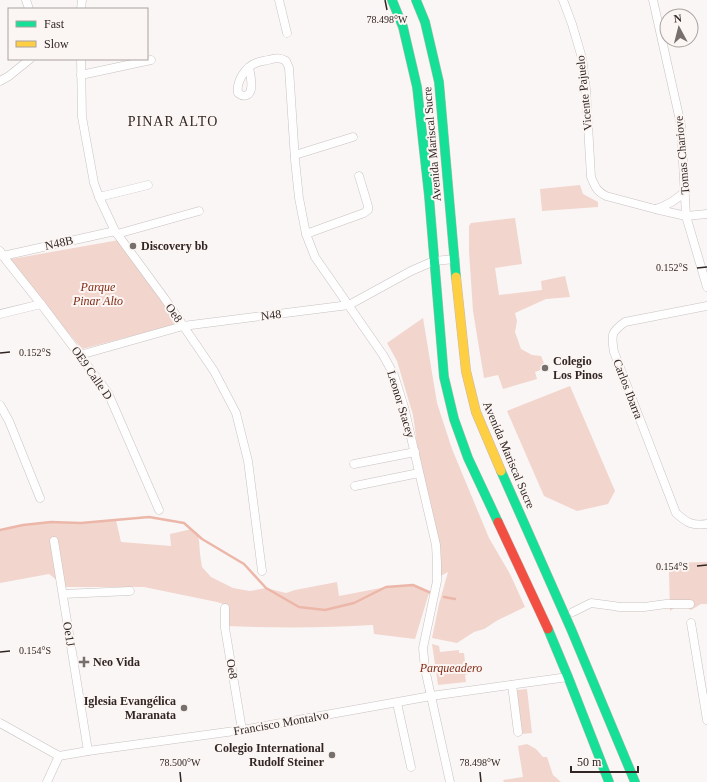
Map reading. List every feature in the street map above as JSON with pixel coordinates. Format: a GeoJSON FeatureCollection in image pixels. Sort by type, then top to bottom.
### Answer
{"type":"FeatureCollection","features":[{"type":"Feature","properties":{"kind":"main road","name":"Avenida Mariscal Sucre"},"geometry":{"type":"LineString","coordinates":[[392,0],[403,27],[417,87],[429,196],[444,377],[454,419],[468,458],[549,632],[609,782]]}},
{"type":"Feature","properties":{"kind":"main road","name":"Avenida Mariscal Sucre"},"geometry":{"type":"LineString","coordinates":[[416,0],[425,22],[439,82],[455,258],[458,310],[466,372],[476,412],[571,629],[635,782]]}},
{"type":"Feature","properties":{"kind":"street"},"geometry":{"type":"LineString","coordinates":[[280,0],[287,33]]}},
{"type":"Feature","properties":{"kind":"street","name":"Vicente Pajuelo"},"geometry":{"type":"LineString","coordinates":[[563,0],[582,58],[586,90],[591,177],[600,193],[606,196],[655,209]]}},
{"type":"Feature","properties":{"kind":"street","name":"Tomas Chariove"},"geometry":{"type":"LineString","coordinates":[[653,0],[681,125],[686,216],[707,287]]}},
{"type":"Feature","properties":{"kind":"street","name":"Leonor Stacey"},"geometry":{"type":"LineString","coordinates":[[249,67],[256,62],[280,58],[286,61],[290,68],[299,198],[306,234],[315,257],[383,355],[394,375],[404,407],[436,545],[437,581],[423,648],[425,669],[450,782]]}},
{"type":"Feature","properties":{"kind":"street"},"geometry":{"type":"LineString","coordinates":[[0,81],[9,76],[29,60]]}},
{"type":"Feature","properties":{"kind":"street","name":"Oe8"},"geometry":{"type":"LineString","coordinates":[[82,60],[82,117],[94,183],[116,232],[214,371],[236,413],[248,461],[262,572]]}},
{"type":"Feature","properties":{"kind":"street"},"geometry":{"type":"LineString","coordinates":[[82,75],[151,60]]}},
{"type":"Feature","properties":{"kind":"street"},"geometry":{"type":"LineString","coordinates":[[295,155],[353,137]]}},
{"type":"Feature","properties":{"kind":"street"},"geometry":{"type":"LineString","coordinates":[[306,234],[364,213],[368,210],[359,176]]}},
{"type":"Feature","properties":{"kind":"street"},"geometry":{"type":"LineString","coordinates":[[99,197],[148,184]]}},
{"type":"Feature","properties":{"kind":"street"},"geometry":{"type":"LineString","coordinates":[[655,209],[672,202],[685,190]]}},
{"type":"Feature","properties":{"kind":"street"},"geometry":{"type":"LineString","coordinates":[[655,209],[686,216],[707,214]]}},
{"type":"Feature","properties":{"kind":"street","name":"N48B"},"geometry":{"type":"LineString","coordinates":[[1,253],[116,232],[199,211]]}},
{"type":"Feature","properties":{"kind":"street","name":"OE9 Calle D"},"geometry":{"type":"LineString","coordinates":[[1,253],[102,384],[111,400],[158,510]]}},
{"type":"Feature","properties":{"kind":"street","name":"N48"},"geometry":{"type":"LineString","coordinates":[[80,355],[183,326],[349,305],[410,271],[434,261],[455,258]]}},
{"type":"Feature","properties":{"kind":"street"},"geometry":{"type":"LineString","coordinates":[[0,314],[41,304]]}},
{"type":"Feature","properties":{"kind":"street","name":"Carlos Ibarra"},"geometry":{"type":"LineString","coordinates":[[703,524],[690,524],[676,513],[614,352],[612,340],[616,329],[625,322],[707,306]]}},
{"type":"Feature","properties":{"kind":"street"},"geometry":{"type":"LineString","coordinates":[[0,405],[9,421],[40,498]]}},
{"type":"Feature","properties":{"kind":"street"},"geometry":{"type":"LineString","coordinates":[[354,464],[415,452]]}},
{"type":"Feature","properties":{"kind":"street"},"geometry":{"type":"LineString","coordinates":[[356,486],[420,473]]}},
{"type":"Feature","properties":{"kind":"street","name":"Oe1J"},"geometry":{"type":"LineString","coordinates":[[54,541],[88,751]]}},
{"type":"Feature","properties":{"kind":"street"},"geometry":{"type":"LineString","coordinates":[[63,594],[130,591]]}},
{"type":"Feature","properties":{"kind":"street"},"geometry":{"type":"LineString","coordinates":[[573,612],[591,603],[619,607],[690,604]]}},
{"type":"Feature","properties":{"kind":"street","name":"Oe8"},"geometry":{"type":"LineString","coordinates":[[226,608],[225,628],[242,730]]}},
{"type":"Feature","properties":{"kind":"street"},"geometry":{"type":"LineString","coordinates":[[692,623],[707,720]]}},
{"type":"Feature","properties":{"kind":"street","name":"Francisco Montalvo"},"geometry":{"type":"LineString","coordinates":[[59,756],[242,730],[431,696],[568,677]]}},
{"type":"Feature","properties":{"kind":"street"},"geometry":{"type":"LineString","coordinates":[[512,685],[518,732]]}},
{"type":"Feature","properties":{"kind":"street"},"geometry":{"type":"LineString","coordinates":[[397,703],[411,767]]}},
{"type":"Feature","properties":{"kind":"street"},"geometry":{"type":"LineString","coordinates":[[0,723],[59,756],[47,782]]}},
{"type":"Feature","properties":{"kind":"green space"},"geometry":{"type":"Polygon","coordinates":[[[580,185],[583,194],[598,202],[598,207],[542,211],[540,189],[580,185]]]}},
{"type":"Feature","properties":{"kind":"green space"},"geometry":{"type":"Polygon","coordinates":[[[515,218],[522,264],[495,268],[499,295],[542,290],[541,281],[565,276],[570,297],[546,299],[515,313],[517,321],[515,332],[521,349],[532,355],[541,356],[546,368],[535,372],[537,379],[503,389],[498,375],[484,378],[473,311],[469,226],[471,223],[515,218]]]}},
{"type":"Feature","properties":{"kind":"green space","name":"Parque Pinar Alto"},"geometry":{"type":"Polygon","coordinates":[[[119,240],[178,324],[82,349],[6,260],[119,240]]]}},
{"type":"Feature","properties":{"kind":"green space"},"geometry":{"type":"Polygon","coordinates":[[[423,318],[437,403],[452,449],[489,538],[510,574],[525,607],[498,620],[484,629],[474,632],[457,643],[432,638],[439,604],[448,572],[437,578],[413,415],[397,361],[387,343],[423,318]]]}},
{"type":"Feature","properties":{"kind":"green space"},"geometry":{"type":"Polygon","coordinates":[[[570,386],[615,491],[608,504],[577,511],[544,496],[507,411],[570,386]]]}},
{"type":"Feature","properties":{"kind":"green space"},"geometry":{"type":"Polygon","coordinates":[[[116,520],[121,542],[171,546],[170,534],[192,529],[197,533],[199,540],[202,567],[211,577],[233,588],[250,591],[266,588],[286,593],[337,582],[339,596],[386,587],[413,585],[429,593],[415,639],[374,634],[373,625],[336,627],[226,626],[224,616],[229,606],[217,602],[144,587],[66,587],[49,574],[0,583],[0,530],[23,525],[51,522],[81,523],[116,520]]]}},
{"type":"Feature","properties":{"kind":"green space"},"geometry":{"type":"Polygon","coordinates":[[[707,562],[707,604],[701,604],[691,610],[683,605],[680,605],[670,611],[669,572],[667,563],[707,562]]]}},
{"type":"Feature","properties":{"kind":"green space","name":"Parqueadero"},"geometry":{"type":"Polygon","coordinates":[[[432,644],[439,646],[440,652],[459,650],[459,653],[464,653],[465,662],[468,665],[468,674],[465,675],[466,682],[438,685],[432,644]]]}},
{"type":"Feature","properties":{"kind":"green space"},"geometry":{"type":"Polygon","coordinates":[[[527,689],[532,733],[522,734],[517,690],[527,689]]]}},
{"type":"Feature","properties":{"kind":"green space"},"geometry":{"type":"Polygon","coordinates":[[[527,744],[536,749],[543,757],[547,757],[553,775],[561,782],[504,782],[503,780],[523,777],[518,746],[527,744]]]}},
{"type":"Feature","properties":{"kind":"waterway"},"geometry":{"type":"LineString","coordinates":[[0,530],[23,525],[51,522],[81,523],[149,517],[184,523],[202,539],[244,564],[266,588],[299,607],[325,610],[354,603],[386,587],[413,585],[431,593]]}},
{"type":"Feature","properties":{"kind":"waterway"},"geometry":{"type":"LineString","coordinates":[[444,597],[455,599]]}},
{"type":"Feature","properties":{"kind":"traffic: fast"},"geometry":{"type":"LineString","coordinates":[[392,0],[403,27],[417,87],[429,196],[444,377],[454,419],[468,458],[498,522]]}},
{"type":"Feature","properties":{"kind":"traffic: fast"},"geometry":{"type":"LineString","coordinates":[[416,0],[425,22],[439,82],[456,277]]}},
{"type":"Feature","properties":{"kind":"traffic: fast"},"geometry":{"type":"LineString","coordinates":[[501,471],[571,629],[635,782]]}},
{"type":"Feature","properties":{"kind":"traffic: fast"},"geometry":{"type":"LineString","coordinates":[[548,629],[609,782]]}},
{"type":"Feature","properties":{"kind":"traffic: slow"},"geometry":{"type":"LineString","coordinates":[[456,277],[466,371],[476,412],[501,471]]}},
{"type":"Feature","properties":{"kind":"traffic: jam"},"geometry":{"type":"LineString","coordinates":[[498,522],[548,629]]}},
{"type":"Feature","properties":{"kind":"place","name":"Discovery bb"},"geometry":{"type":"Point","coordinates":[133,246]}},
{"type":"Feature","properties":{"kind":"place","name":"Colegio Los Pinos"},"geometry":{"type":"Point","coordinates":[545,368]}},
{"type":"Feature","properties":{"kind":"place","name":"Neo Vida"},"geometry":{"type":"Point","coordinates":[84,662]}},
{"type":"Feature","properties":{"kind":"place","name":"Iglesia Evangélica Maranata"},"geometry":{"type":"Point","coordinates":[184,708]}},
{"type":"Feature","properties":{"kind":"place","name":"Colegio International Rudolf Steiner"},"geometry":{"type":"Point","coordinates":[332,755]}},
{"type":"Feature","properties":{"kind":"district","name":"PINAR ALTO"},"geometry":{"type":"Point","coordinates":[173,121]}}]}
